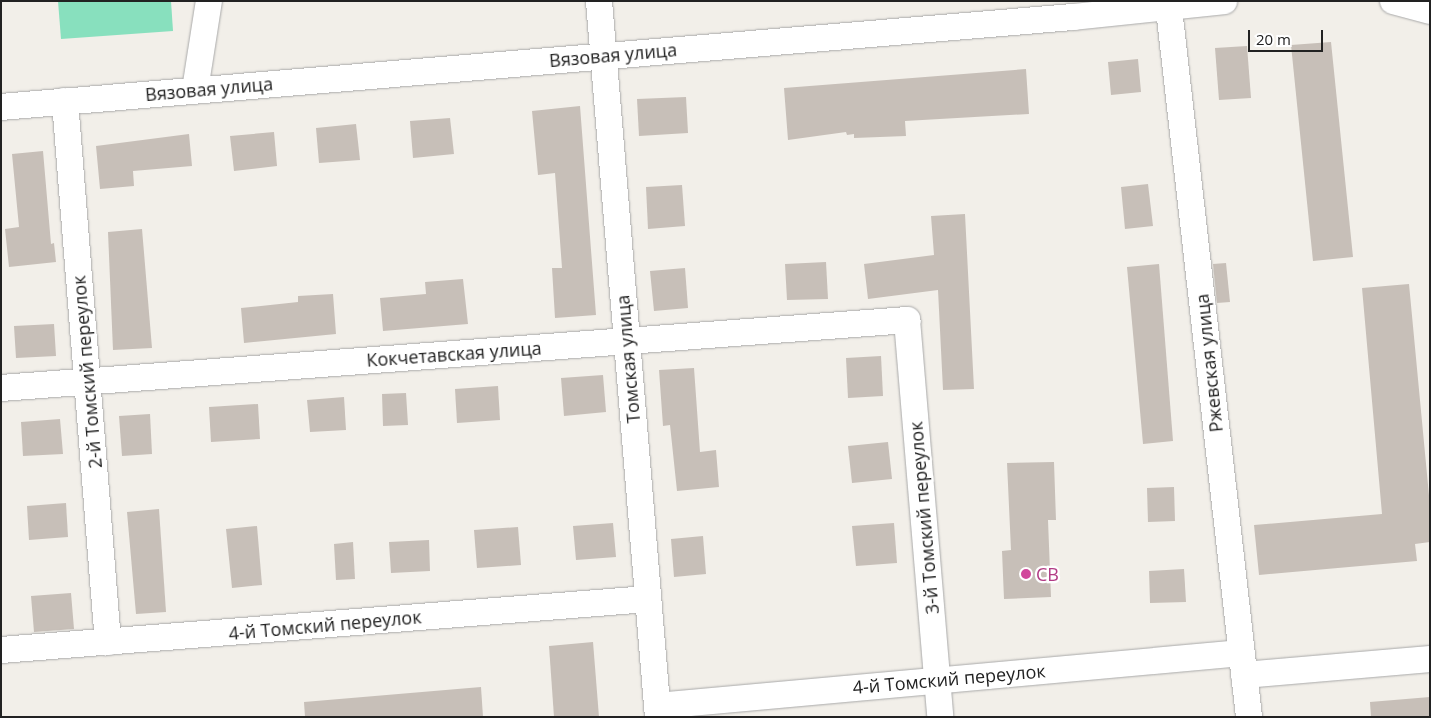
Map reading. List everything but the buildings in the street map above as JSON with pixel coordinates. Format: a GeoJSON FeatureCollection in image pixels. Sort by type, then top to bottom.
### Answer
{"type":"FeatureCollection","features":[{"type":"Feature","properties":{"kind":"street"},"geometry":{"type":"LineString","coordinates":[[195,90],[208,1]]}},
{"type":"Feature","properties":{"kind":"street","name":"Томская улица"},"geometry":{"type":"LineString","coordinates":[[599,1],[658,711]]}},
{"type":"Feature","properties":{"kind":"street","name":"Вязовая улица"},"geometry":{"type":"LineString","coordinates":[[1,107],[1169,9],[1224,1]]}},
{"type":"Feature","properties":{"kind":"street"},"geometry":{"type":"LineString","coordinates":[[1393,1],[1430,11]]}},
{"type":"Feature","properties":{"kind":"street","name":"Ржевская улица"},"geometry":{"type":"LineString","coordinates":[[1169,9],[1249,717]]}},
{"type":"Feature","properties":{"kind":"street","name":"2-й Томский переулок"},"geometry":{"type":"LineString","coordinates":[[65,102],[108,642]]}},
{"type":"Feature","properties":{"kind":"street","name":"Кокчетавская улица"},"geometry":{"type":"LineString","coordinates":[[1,388],[907,320]]}},
{"type":"Feature","properties":{"kind":"street","name":"3-й Томский переулок"},"geometry":{"type":"LineString","coordinates":[[907,320],[940,717]]}},
{"type":"Feature","properties":{"kind":"street","name":"4-й Томский переулок"},"geometry":{"type":"LineString","coordinates":[[1,650],[648,599]]}},
{"type":"Feature","properties":{"kind":"street","name":"4-й Томский переулок"},"geometry":{"type":"LineString","coordinates":[[658,711],[937,680],[1243,664],[1430,659]]}},
{"type":"Feature","properties":{"kind":"green space"},"geometry":{"type":"Polygon","coordinates":[[[58,1],[171,1],[173,31],[61,39],[58,1]]]}},
{"type":"Feature","properties":{"kind":"place","name":"СВ"},"geometry":{"type":"Point","coordinates":[1026,574]}}]}
